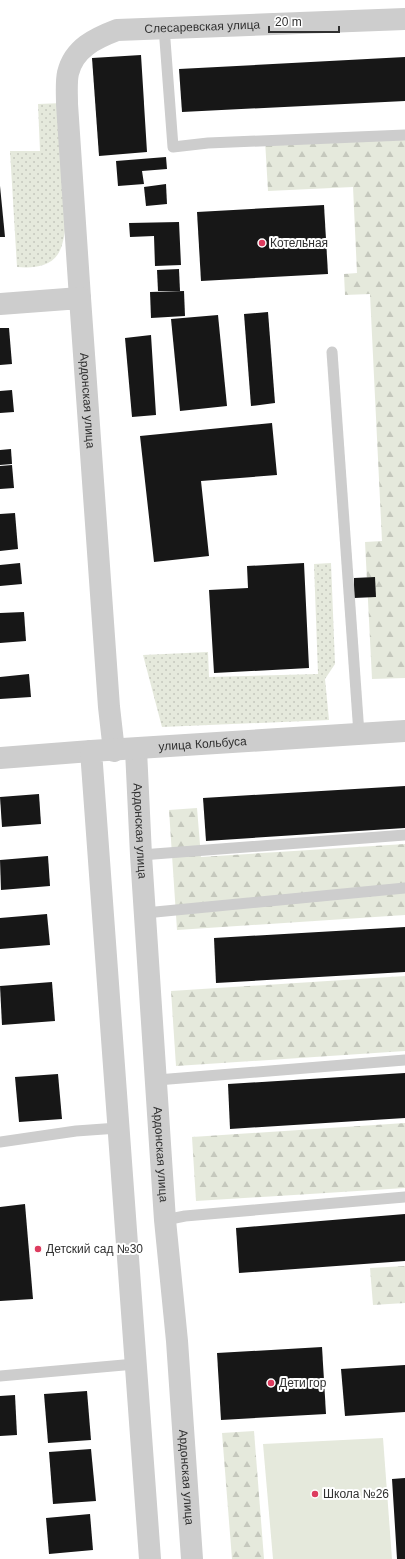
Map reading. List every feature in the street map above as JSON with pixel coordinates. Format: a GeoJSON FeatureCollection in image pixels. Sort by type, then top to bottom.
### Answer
{"type":"FeatureCollection","features":[{"type":"Feature","properties":{"kind":"street","name":"Слесаревская улица"},"geometry":{"type":"LineString","coordinates":[[79,52],[96,38],[117,30],[164,27],[405,19]]}},
{"type":"Feature","properties":{"kind":"street","name":"Ардонская улица"},"geometry":{"type":"LineString","coordinates":[[79,52],[68,72],[67,104],[109,700],[114,751]]}},
{"type":"Feature","properties":{"kind":"street"},"geometry":{"type":"LineString","coordinates":[[0,304],[80,298]]}},
{"type":"Feature","properties":{"kind":"street","name":"улица Кольбуса"},"geometry":{"type":"LineString","coordinates":[[0,758],[405,732]]}},
{"type":"Feature","properties":{"kind":"street","name":"Ардонская улица"},"geometry":{"type":"LineString","coordinates":[[136,750],[141,855],[157,1080],[165,1220],[177,1341],[192,1559]]}},
{"type":"Feature","properties":{"kind":"street"},"geometry":{"type":"LineString","coordinates":[[91,751],[150,1559]]}},
{"type":"Feature","properties":{"kind":"lane"},"geometry":{"type":"LineString","coordinates":[[164,27],[173,147],[208,143],[405,135]]}},
{"type":"Feature","properties":{"kind":"lane"},"geometry":{"type":"LineString","coordinates":[[332,352],[359,734]]}},
{"type":"Feature","properties":{"kind":"lane"},"geometry":{"type":"LineString","coordinates":[[141,855],[405,835]]}},
{"type":"Feature","properties":{"kind":"lane"},"geometry":{"type":"LineString","coordinates":[[145,913],[405,888]]}},
{"type":"Feature","properties":{"kind":"lane"},"geometry":{"type":"LineString","coordinates":[[157,1080],[405,1060]]}},
{"type":"Feature","properties":{"kind":"lane"},"geometry":{"type":"LineString","coordinates":[[0,1142],[76,1131],[118,1128]]}},
{"type":"Feature","properties":{"kind":"lane"},"geometry":{"type":"LineString","coordinates":[[165,1220],[184,1216],[405,1197]]}},
{"type":"Feature","properties":{"kind":"lane"},"geometry":{"type":"LineString","coordinates":[[0,1376],[135,1364]]}},
{"type":"Feature","properties":{"kind":"green space"},"geometry":{"type":"Polygon","coordinates":[[[63,103],[67,205],[63,242],[58,254],[54,259],[45,265],[34,267],[17,267],[10,151],[40,151],[38,104],[63,103]]]}},
{"type":"Feature","properties":{"kind":"green space"},"geometry":{"type":"Polygon","coordinates":[[[405,134],[405,678],[372,679],[365,542],[382,541],[370,294],[345,295],[344,274],[357,273],[353,187],[268,191],[265,140],[405,134]]]}},
{"type":"Feature","properties":{"kind":"green space"},"geometry":{"type":"Polygon","coordinates":[[[331,563],[335,664],[325,679],[329,720],[162,727],[143,655],[208,652],[209,677],[318,674],[314,564],[331,563]]]}},
{"type":"Feature","properties":{"kind":"green space"},"geometry":{"type":"Polygon","coordinates":[[[197,808],[201,857],[405,844],[405,915],[177,930],[169,810],[197,808]]]}},
{"type":"Feature","properties":{"kind":"green space"},"geometry":{"type":"Polygon","coordinates":[[[405,976],[405,1051],[176,1066],[171,991],[405,976]]]}},
{"type":"Feature","properties":{"kind":"green space"},"geometry":{"type":"Polygon","coordinates":[[[405,1123],[405,1188],[196,1201],[192,1137],[405,1123]]]}},
{"type":"Feature","properties":{"kind":"green space"},"geometry":{"type":"Polygon","coordinates":[[[405,1266],[405,1303],[373,1305],[370,1268],[405,1266]]]}},
{"type":"Feature","properties":{"kind":"green space"},"geometry":{"type":"Polygon","coordinates":[[[254,1431],[264,1559],[232,1559],[222,1433],[254,1431]]]}},
{"type":"Feature","properties":{"kind":"green space"},"geometry":{"type":"Polygon","coordinates":[[[383,1438],[392,1559],[273,1559],[263,1444],[383,1438]]]}},
{"type":"Feature","properties":{"kind":"building"},"geometry":{"type":"Polygon","coordinates":[[[141,55],[147,152],[99,156],[92,58],[141,55]]]}},
{"type":"Feature","properties":{"kind":"building"},"geometry":{"type":"Polygon","coordinates":[[[405,57],[405,101],[182,112],[179,69],[405,57]]]}},
{"type":"Feature","properties":{"kind":"building"},"geometry":{"type":"Polygon","coordinates":[[[166,157],[167,169],[142,171],[144,184],[118,186],[116,161],[166,157]]]}},
{"type":"Feature","properties":{"kind":"building"},"geometry":{"type":"Polygon","coordinates":[[[166,184],[167,204],[146,206],[144,187],[166,184]]]}},
{"type":"Feature","properties":{"kind":"building"},"geometry":{"type":"Polygon","coordinates":[[[0,186],[5,237],[0,237],[0,186]]]}},
{"type":"Feature","properties":{"kind":"building","name":"Котельная"},"geometry":{"type":"Polygon","coordinates":[[[324,205],[328,274],[201,281],[197,212],[324,205]]]}},
{"type":"Feature","properties":{"kind":"building"},"geometry":{"type":"Polygon","coordinates":[[[179,222],[181,265],[155,266],[154,236],[130,237],[129,223],[179,222]]]}},
{"type":"Feature","properties":{"kind":"building"},"geometry":{"type":"Polygon","coordinates":[[[179,269],[180,291],[158,291],[157,270],[179,269]]]}},
{"type":"Feature","properties":{"kind":"building"},"geometry":{"type":"Polygon","coordinates":[[[184,291],[185,316],[151,318],[150,292],[184,291]]]}},
{"type":"Feature","properties":{"kind":"building"},"geometry":{"type":"Polygon","coordinates":[[[268,312],[275,403],[251,406],[244,314],[268,312]]]}},
{"type":"Feature","properties":{"kind":"building"},"geometry":{"type":"Polygon","coordinates":[[[218,315],[227,406],[180,411],[171,319],[218,315]]]}},
{"type":"Feature","properties":{"kind":"building"},"geometry":{"type":"Polygon","coordinates":[[[0,328],[9,328],[12,364],[0,365],[0,328]]]}},
{"type":"Feature","properties":{"kind":"building"},"geometry":{"type":"Polygon","coordinates":[[[151,335],[156,415],[132,417],[125,338],[151,335]]]}},
{"type":"Feature","properties":{"kind":"building"},"geometry":{"type":"Polygon","coordinates":[[[12,390],[14,412],[0,413],[0,391],[12,390]]]}},
{"type":"Feature","properties":{"kind":"building"},"geometry":{"type":"Polygon","coordinates":[[[272,423],[277,475],[201,481],[209,556],[154,562],[140,436],[272,423]]]}},
{"type":"Feature","properties":{"kind":"building"},"geometry":{"type":"Polygon","coordinates":[[[11,449],[12,464],[0,465],[0,450],[11,449]]]}},
{"type":"Feature","properties":{"kind":"building"},"geometry":{"type":"Polygon","coordinates":[[[12,465],[14,488],[0,489],[0,466],[12,465]]]}},
{"type":"Feature","properties":{"kind":"building"},"geometry":{"type":"Polygon","coordinates":[[[15,513],[18,549],[0,551],[0,514],[15,513]]]}},
{"type":"Feature","properties":{"kind":"building"},"geometry":{"type":"Polygon","coordinates":[[[20,563],[22,584],[0,586],[0,565],[20,563]]]}},
{"type":"Feature","properties":{"kind":"building"},"geometry":{"type":"Polygon","coordinates":[[[304,563],[309,668],[214,673],[209,590],[248,588],[247,566],[304,563]]]}},
{"type":"Feature","properties":{"kind":"building"},"geometry":{"type":"Polygon","coordinates":[[[375,577],[376,597],[354,598],[354,578],[375,577]]]}},
{"type":"Feature","properties":{"kind":"building"},"geometry":{"type":"Polygon","coordinates":[[[24,612],[26,641],[0,643],[0,613],[24,612]]]}},
{"type":"Feature","properties":{"kind":"building"},"geometry":{"type":"Polygon","coordinates":[[[29,674],[31,697],[0,699],[0,677],[29,674]]]}},
{"type":"Feature","properties":{"kind":"building"},"geometry":{"type":"Polygon","coordinates":[[[405,786],[405,828],[206,841],[203,798],[405,786]]]}},
{"type":"Feature","properties":{"kind":"building"},"geometry":{"type":"Polygon","coordinates":[[[39,794],[41,824],[2,827],[0,797],[39,794]]]}},
{"type":"Feature","properties":{"kind":"building"},"geometry":{"type":"Polygon","coordinates":[[[48,856],[50,886],[1,890],[0,860],[48,856]]]}},
{"type":"Feature","properties":{"kind":"building"},"geometry":{"type":"Polygon","coordinates":[[[47,914],[50,945],[0,949],[0,918],[47,914]]]}},
{"type":"Feature","properties":{"kind":"building"},"geometry":{"type":"Polygon","coordinates":[[[405,927],[405,972],[216,983],[214,938],[405,927]]]}},
{"type":"Feature","properties":{"kind":"building"},"geometry":{"type":"Polygon","coordinates":[[[52,982],[55,1021],[2,1025],[0,986],[52,982]]]}},
{"type":"Feature","properties":{"kind":"building"},"geometry":{"type":"Polygon","coordinates":[[[405,1073],[405,1118],[230,1129],[228,1084],[405,1073]]]}},
{"type":"Feature","properties":{"kind":"building"},"geometry":{"type":"Polygon","coordinates":[[[58,1074],[62,1119],[19,1122],[15,1077],[58,1074]]]}},
{"type":"Feature","properties":{"kind":"building"},"geometry":{"type":"Polygon","coordinates":[[[25,1204],[33,1299],[0,1301],[0,1207],[25,1204]]]}},
{"type":"Feature","properties":{"kind":"building"},"geometry":{"type":"Polygon","coordinates":[[[405,1214],[405,1261],[239,1273],[236,1228],[405,1214]]]}},
{"type":"Feature","properties":{"kind":"building","name":"Дети гор"},"geometry":{"type":"Polygon","coordinates":[[[322,1347],[326,1414],[221,1420],[217,1353],[322,1347]]]}},
{"type":"Feature","properties":{"kind":"building"},"geometry":{"type":"Polygon","coordinates":[[[405,1365],[405,1412],[345,1416],[341,1369],[405,1365]]]}},
{"type":"Feature","properties":{"kind":"building"},"geometry":{"type":"Polygon","coordinates":[[[87,1391],[91,1440],[48,1443],[44,1394],[87,1391]]]}},
{"type":"Feature","properties":{"kind":"building"},"geometry":{"type":"Polygon","coordinates":[[[15,1395],[17,1435],[0,1436],[0,1396],[15,1395]]]}},
{"type":"Feature","properties":{"kind":"building"},"geometry":{"type":"Polygon","coordinates":[[[91,1449],[96,1501],[53,1504],[49,1452],[91,1449]]]}},
{"type":"Feature","properties":{"kind":"building"},"geometry":{"type":"Polygon","coordinates":[[[405,1478],[405,1559],[397,1559],[392,1479],[405,1478]]]}},
{"type":"Feature","properties":{"kind":"building"},"geometry":{"type":"Polygon","coordinates":[[[90,1514],[93,1550],[49,1554],[46,1518],[90,1514]]]}},
{"type":"Feature","properties":{"kind":"place","name":"Котельная"},"geometry":{"type":"Point","coordinates":[262,243]}},
{"type":"Feature","properties":{"kind":"place","name":"Детский сад №30"},"geometry":{"type":"Point","coordinates":[38,1249]}},
{"type":"Feature","properties":{"kind":"place","name":"Дети гор"},"geometry":{"type":"Point","coordinates":[271,1383]}},
{"type":"Feature","properties":{"kind":"place","name":"Школа №26"},"geometry":{"type":"Point","coordinates":[315,1494]}}]}
